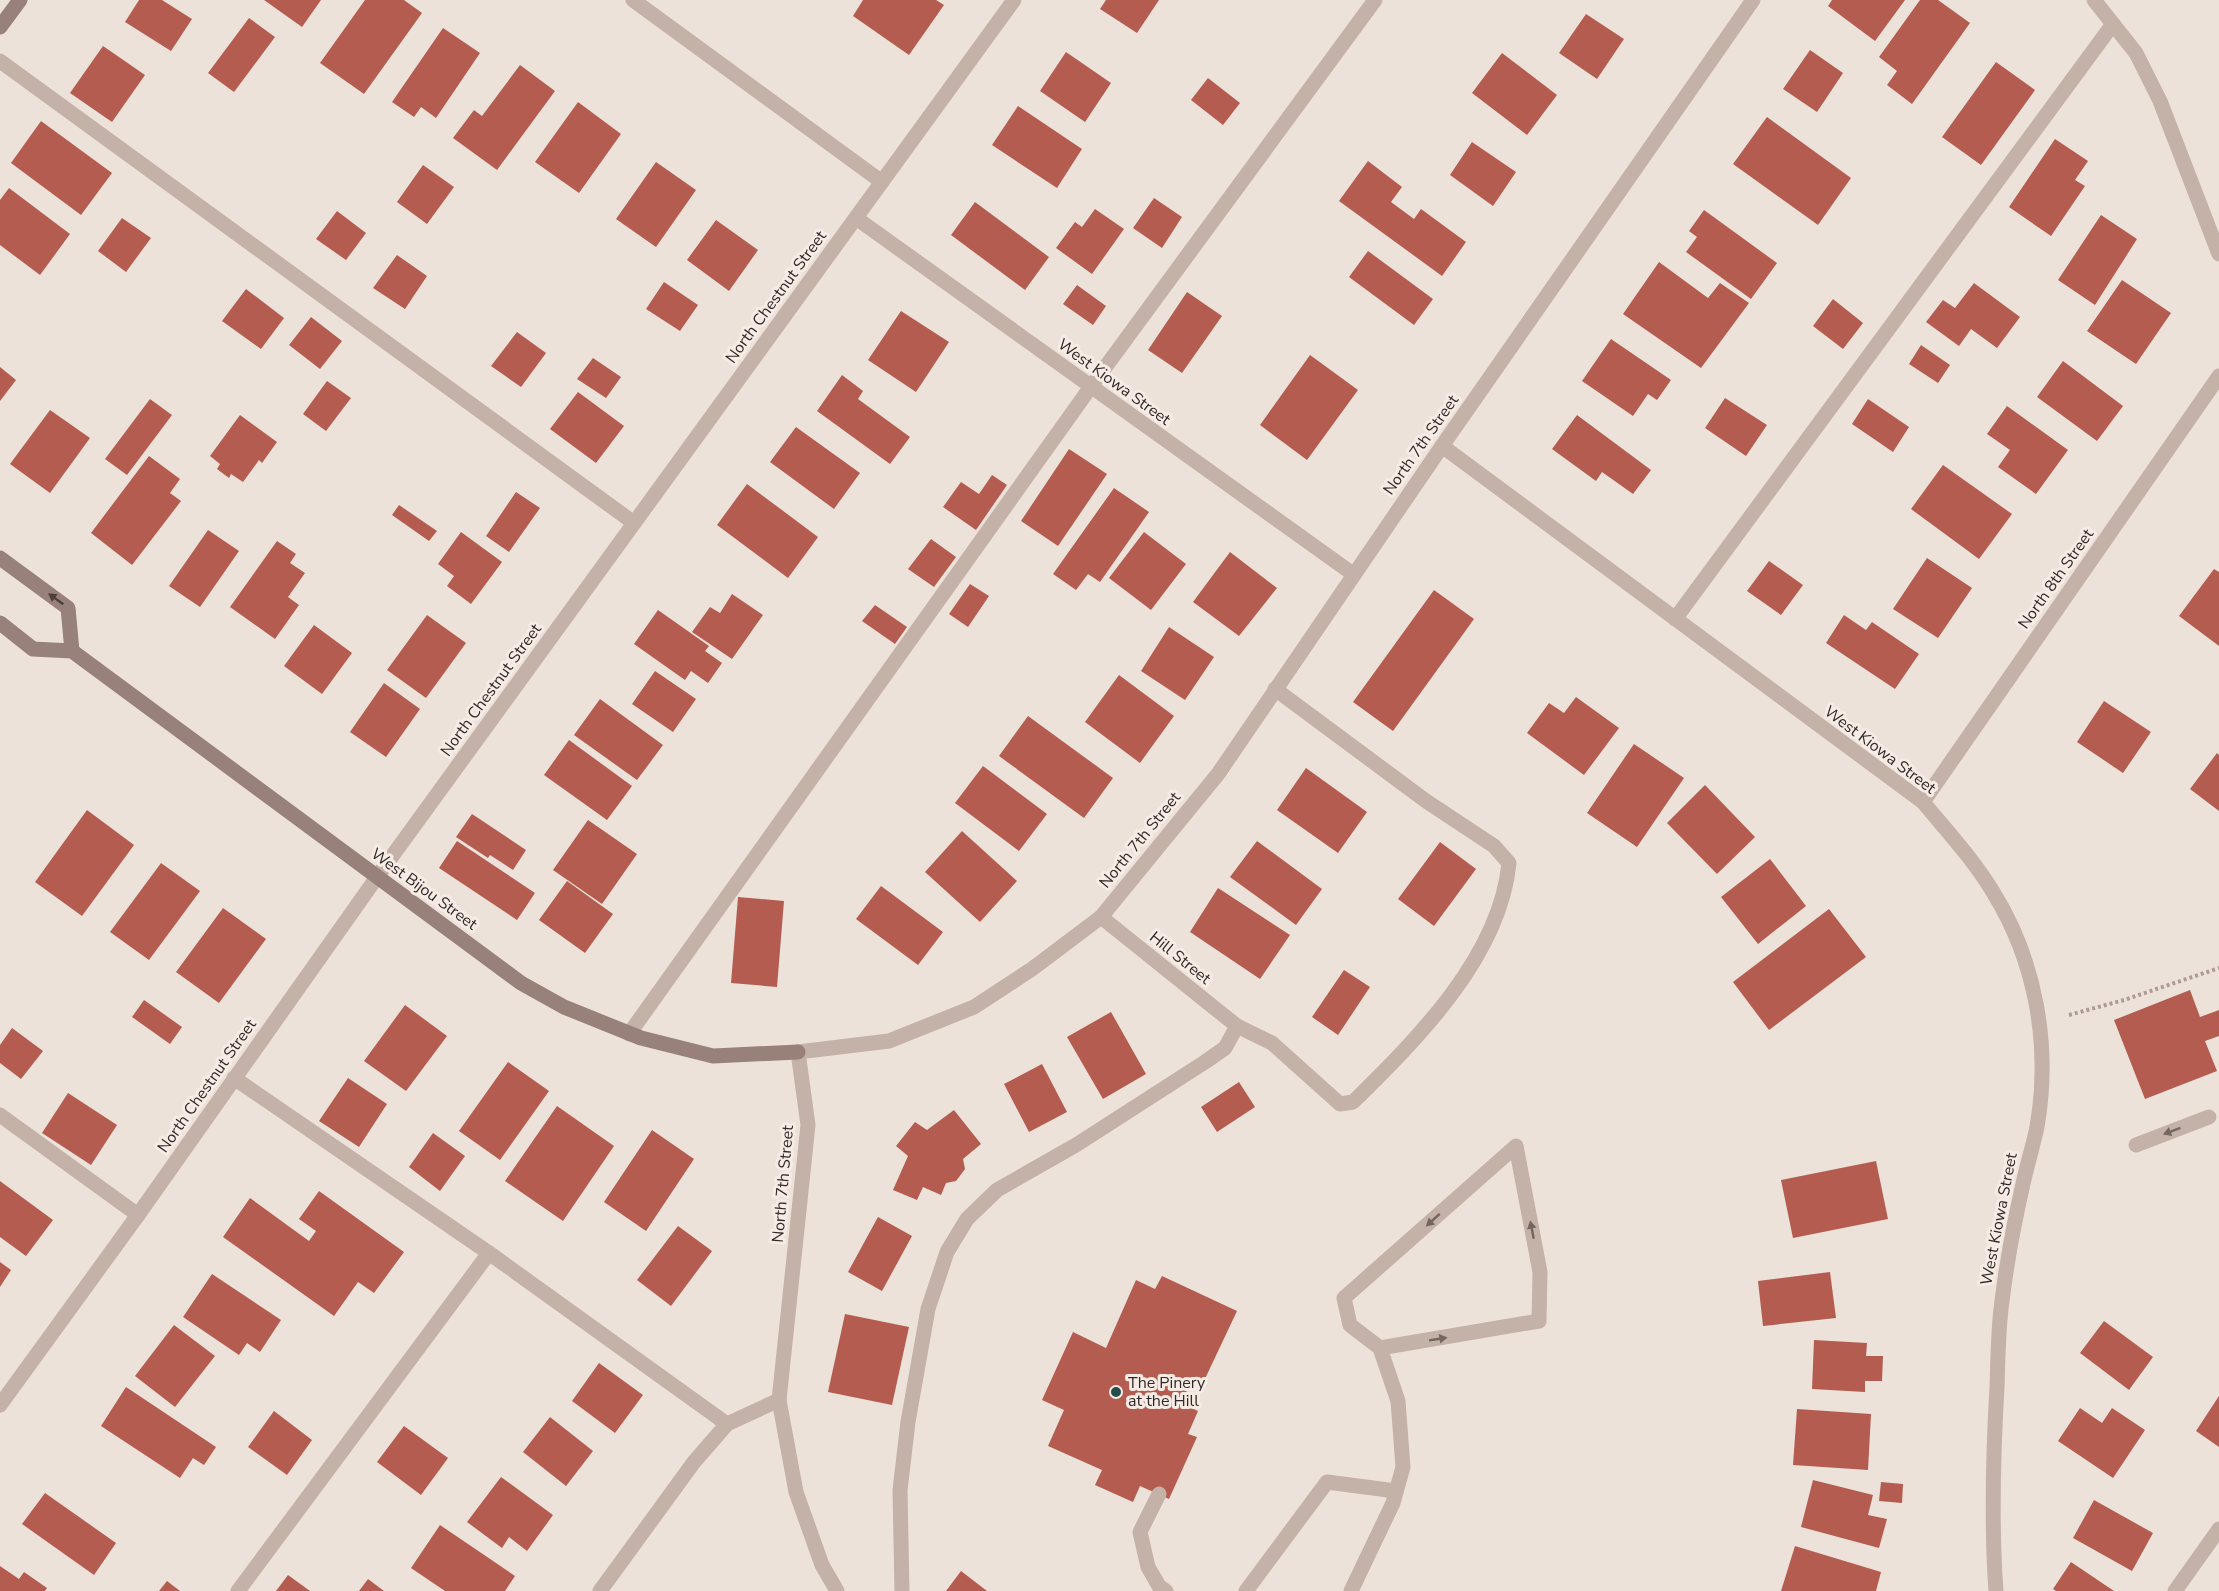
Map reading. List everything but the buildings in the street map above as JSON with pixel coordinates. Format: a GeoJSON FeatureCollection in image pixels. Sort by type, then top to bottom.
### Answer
{"type":"FeatureCollection","features":[{"type":"Feature","properties":{"kind":"main road"},"geometry":{"type":"LineString","coordinates":[[0,27],[20,0]]}},
{"type":"Feature","properties":{"kind":"main road"},"geometry":{"type":"LineString","coordinates":[[0,558],[68,608],[72,651],[33,649],[0,623]]}},
{"type":"Feature","properties":{"kind":"main road","name":"West Bijou Street"},"geometry":{"type":"LineString","coordinates":[[72,651],[521,982],[564,1007],[629,1034],[713,1056],[798,1052]]}},
{"type":"Feature","properties":{"kind":"street"},"geometry":{"type":"LineString","coordinates":[[633,0],[882,182]]}},
{"type":"Feature","properties":{"kind":"street","name":"North Chestnut Street"},"geometry":{"type":"LineString","coordinates":[[0,1405],[138,1215],[377,877],[1014,0]]}},
{"type":"Feature","properties":{"kind":"street"},"geometry":{"type":"LineString","coordinates":[[629,1034],[1090,388],[1375,0]]}},
{"type":"Feature","properties":{"kind":"street","name":"North 7th Street"},"geometry":{"type":"LineString","coordinates":[[779,1400],[808,1125],[798,1052],[889,1041],[974,1007],[1032,969],[1101,917],[1218,774],[1353,574],[1753,0]]}},
{"type":"Feature","properties":{"kind":"street"},"geometry":{"type":"LineString","coordinates":[[2094,0],[2136,53],[2160,100],[2219,254]]}},
{"type":"Feature","properties":{"kind":"street"},"geometry":{"type":"LineString","coordinates":[[1675,619],[2113,24]]}},
{"type":"Feature","properties":{"kind":"street"},"geometry":{"type":"LineString","coordinates":[[0,61],[634,523]]}},
{"type":"Feature","properties":{"kind":"street","name":"West Kiowa Street"},"geometry":{"type":"LineString","coordinates":[[856,218],[1090,388],[1353,574]]}},
{"type":"Feature","properties":{"kind":"street","name":"North 8th Street"},"geometry":{"type":"LineString","coordinates":[[1923,802],[2219,376]]}},
{"type":"Feature","properties":{"kind":"street","name":"West Kiowa Street"},"geometry":{"type":"LineString","coordinates":[[1442,446],[1923,802],[1973,863],[1994,893],[2013,928],[2030,974],[2038,1011],[2042,1047],[2042,1088],[2037,1128],[2012,1235],[2001,1304],[1992,1509],[1996,1591]]}},
{"type":"Feature","properties":{"kind":"street","name":"Hill Street"},"geometry":{"type":"LineString","coordinates":[[1101,917],[1237,1026],[1272,1043],[1330,1098],[1340,1104],[1353,1102],[1433,1017],[1479,955],[1500,905],[1509,863],[1494,846],[1426,801],[1275,689]]}},
{"type":"Feature","properties":{"kind":"street"},"geometry":{"type":"LineString","coordinates":[[902,1591],[900,1490],[910,1411],[928,1309],[947,1252],[967,1219],[997,1190],[1076,1145],[1205,1062],[1225,1048],[1237,1026]]}},
{"type":"Feature","properties":{"kind":"street"},"geometry":{"type":"LineString","coordinates":[[234,1078],[489,1253],[727,1424]]}},
{"type":"Feature","properties":{"kind":"street"},"geometry":{"type":"LineString","coordinates":[[0,1115],[138,1215]]}},
{"type":"Feature","properties":{"kind":"street"},"geometry":{"type":"LineString","coordinates":[[2136,1145],[2209,1117]]}},
{"type":"Feature","properties":{"kind":"street"},"geometry":{"type":"LineString","coordinates":[[1351,1591],[1393,1503],[1403,1467],[1398,1401],[1380,1348],[1350,1325],[1344,1298],[1516,1146],[1540,1272],[1539,1321],[1380,1348]]}},
{"type":"Feature","properties":{"kind":"street"},"geometry":{"type":"LineString","coordinates":[[238,1591],[489,1253]]}},
{"type":"Feature","properties":{"kind":"street"},"geometry":{"type":"LineString","coordinates":[[600,1591],[694,1462],[727,1424],[779,1400],[796,1492],[822,1565],[837,1591]]}},
{"type":"Feature","properties":{"kind":"street"},"geometry":{"type":"LineString","coordinates":[[1246,1591],[1327,1482],[1396,1491]]}},
{"type":"Feature","properties":{"kind":"street"},"geometry":{"type":"LineString","coordinates":[[1159,1494],[1140,1532],[1148,1567],[1159,1586],[1166,1591]]}},
{"type":"Feature","properties":{"kind":"street"},"geometry":{"type":"LineString","coordinates":[[2175,1591],[2219,1529]]}},
{"type":"Feature","properties":{"kind":"path"},"geometry":{"type":"LineString","coordinates":[[2069,1015],[2124,1000],[2219,968]]}},
{"type":"Feature","properties":{"kind":"place","name":"The Pinery at the Hill"},"geometry":{"type":"Point","coordinates":[1116,1392]}}]}
